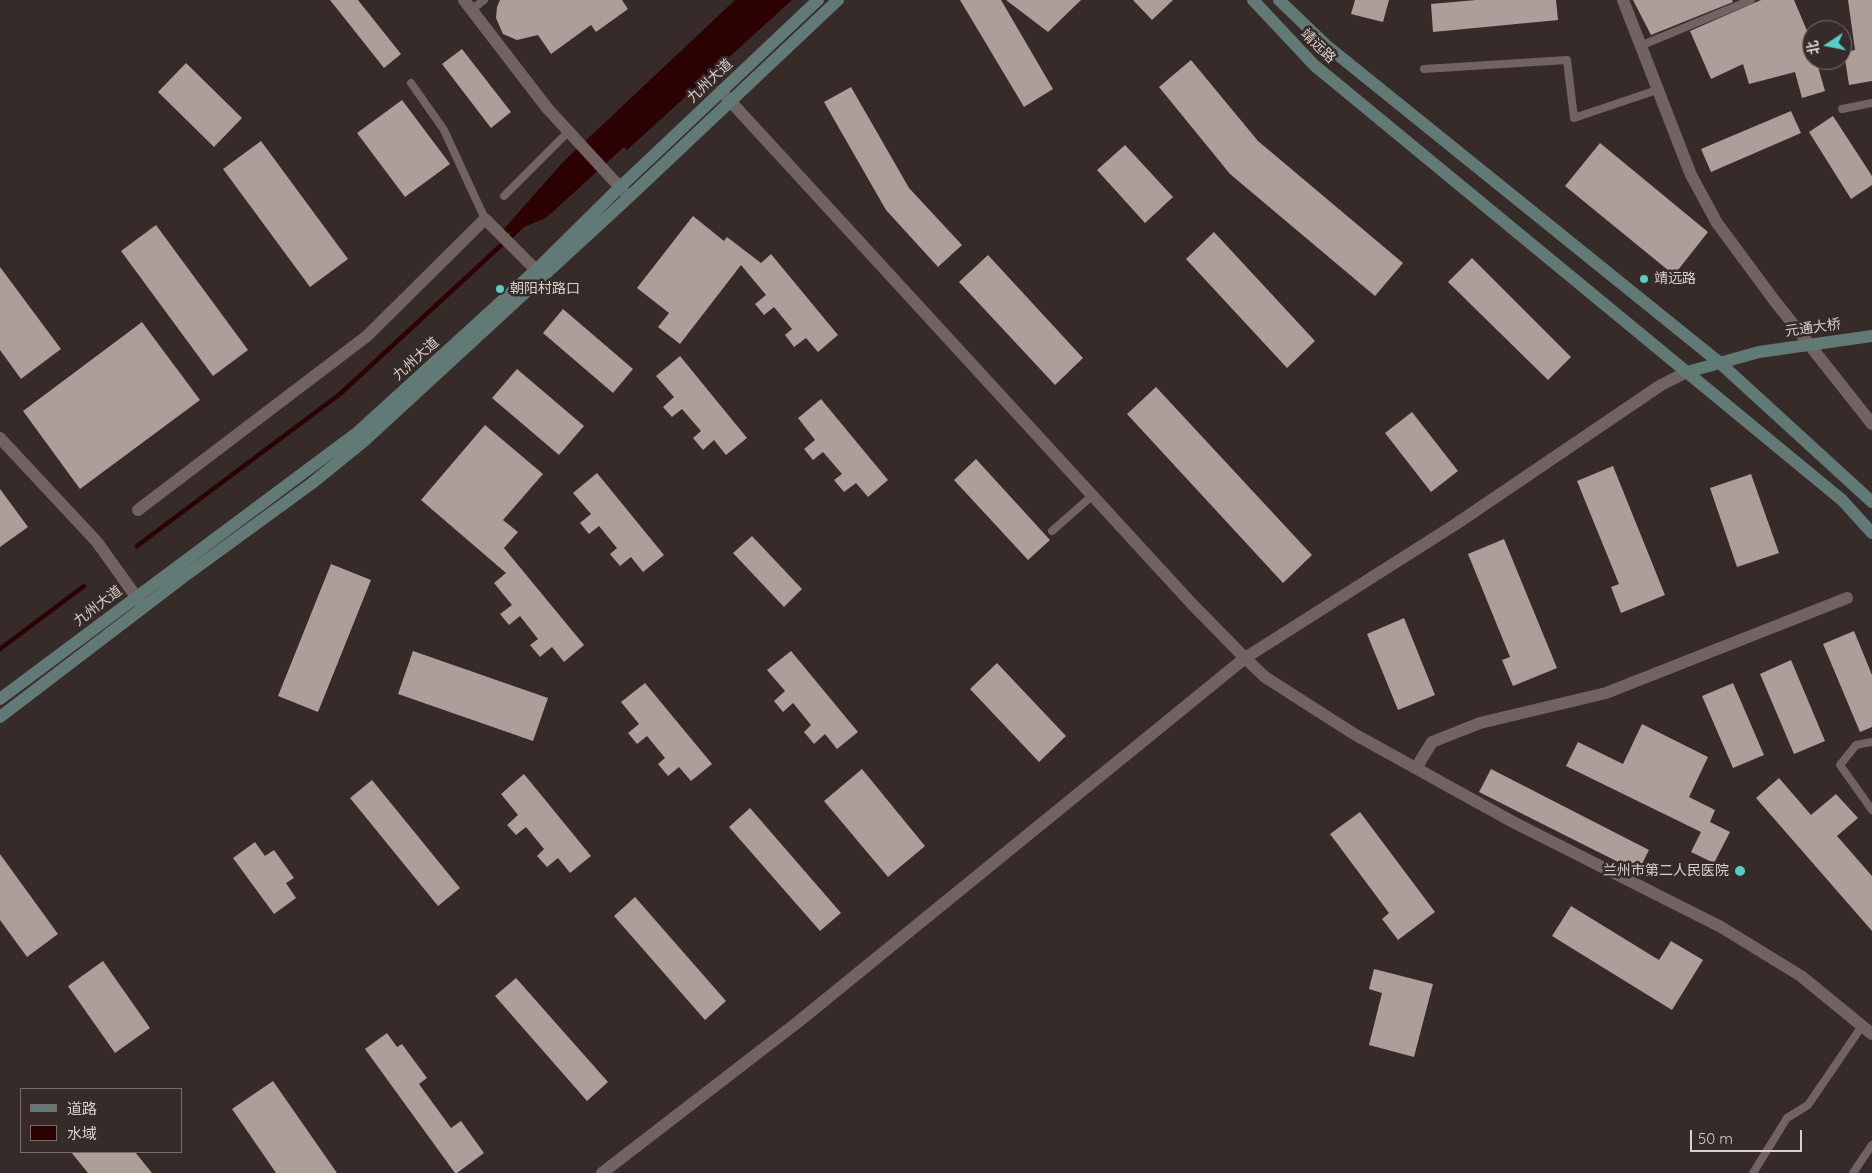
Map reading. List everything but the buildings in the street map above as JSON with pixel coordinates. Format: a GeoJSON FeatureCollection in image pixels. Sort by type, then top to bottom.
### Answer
{"type":"FeatureCollection","features":[{"type":"Feature","properties":{"kind":"main road","name":"九州大道"},"geometry":{"type":"LineString","coordinates":[[0,699],[135,596],[358,432],[539,274],[619,188],[818,0]]}},
{"type":"Feature","properties":{"kind":"main road"},"geometry":{"type":"LineString","coordinates":[[0,717],[143,607],[311,484],[364,441],[539,274],[629,197],[838,0]]}},
{"type":"Feature","properties":{"kind":"main road","name":"靖远路"},"geometry":{"type":"LineString","coordinates":[[1253,0],[1314,65],[1842,500],[1872,533]]}},
{"type":"Feature","properties":{"kind":"main road","name":"靖远路"},"geometry":{"type":"LineString","coordinates":[[1280,0],[1327,46],[1720,363],[1872,502]]}},
{"type":"Feature","properties":{"kind":"main road","name":"元通大桥"},"geometry":{"type":"LineString","coordinates":[[1687,372],[1759,352],[1872,336]]}},
{"type":"Feature","properties":{"kind":"street"},"geometry":{"type":"LineString","coordinates":[[1623,0],[1691,175],[1717,223],[1774,300],[1872,424]]}},
{"type":"Feature","properties":{"kind":"street"},"geometry":{"type":"LineString","coordinates":[[468,5],[547,108],[629,197]]}},
{"type":"Feature","properties":{"kind":"street"},"geometry":{"type":"LineString","coordinates":[[721,91],[1192,604],[1244,658],[1266,676],[1354,734],[1513,822],[1720,927],[1801,976],[1867,1030]]}},
{"type":"Feature","properties":{"kind":"street"},"geometry":{"type":"LineString","coordinates":[[138,510],[367,336],[485,219],[539,274]]}},
{"type":"Feature","properties":{"kind":"street"},"geometry":{"type":"LineString","coordinates":[[602,1173],[798,1022],[1244,658],[1456,524],[1661,385],[1687,372]]}},
{"type":"Feature","properties":{"kind":"street"},"geometry":{"type":"LineString","coordinates":[[0,438],[97,542],[143,607]]}},
{"type":"Feature","properties":{"kind":"street"},"geometry":{"type":"LineString","coordinates":[[1416,768],[1432,742],[1480,723],[1606,693],[1847,598]]}},
{"type":"Feature","properties":{"kind":"lane"},"geometry":{"type":"LineString","coordinates":[[468,5],[484,0]]}},
{"type":"Feature","properties":{"kind":"lane"},"geometry":{"type":"LineString","coordinates":[[1640,46],[1752,0]]}},
{"type":"Feature","properties":{"kind":"lane"},"geometry":{"type":"LineString","coordinates":[[1424,69],[1567,60],[1574,118],[1658,90]]}},
{"type":"Feature","properties":{"kind":"lane"},"geometry":{"type":"LineString","coordinates":[[411,83],[444,130],[485,219]]}},
{"type":"Feature","properties":{"kind":"lane"},"geometry":{"type":"LineString","coordinates":[[1842,109],[1872,103]]}},
{"type":"Feature","properties":{"kind":"lane"},"geometry":{"type":"LineString","coordinates":[[504,196],[568,132]]}},
{"type":"Feature","properties":{"kind":"lane"},"geometry":{"type":"LineString","coordinates":[[1052,531],[1093,495]]}},
{"type":"Feature","properties":{"kind":"lane"},"geometry":{"type":"LineString","coordinates":[[1872,742],[1856,745],[1840,765],[1872,810]]}},
{"type":"Feature","properties":{"kind":"lane"},"geometry":{"type":"LineString","coordinates":[[1754,1173],[1787,1118],[1808,1105],[1867,1030]]}},
{"type":"Feature","properties":{"kind":"lane"},"geometry":{"type":"LineString","coordinates":[[1853,1173],[1872,1145]]}},
{"type":"Feature","properties":{"kind":"water"},"geometry":{"type":"Polygon","coordinates":[[[735,0],[792,0],[627,150],[624,147],[546,218],[496,238],[563,162],[735,0]]]}},
{"type":"Feature","properties":{"kind":"waterway"},"geometry":{"type":"LineString","coordinates":[[137,546],[340,394],[523,225]]}},
{"type":"Feature","properties":{"kind":"waterway"},"geometry":{"type":"LineString","coordinates":[[0,649],[84,586]]}},
{"type":"Feature","properties":{"kind":"place","name":"靖远路"},"geometry":{"type":"Point","coordinates":[1644,279]}},
{"type":"Feature","properties":{"kind":"place","name":"朝阳村路口"},"geometry":{"type":"Point","coordinates":[500,289]}},
{"type":"Feature","properties":{"kind":"place","name":"兰州市第二人民医院"},"geometry":{"type":"Point","coordinates":[1740,871]}}]}
